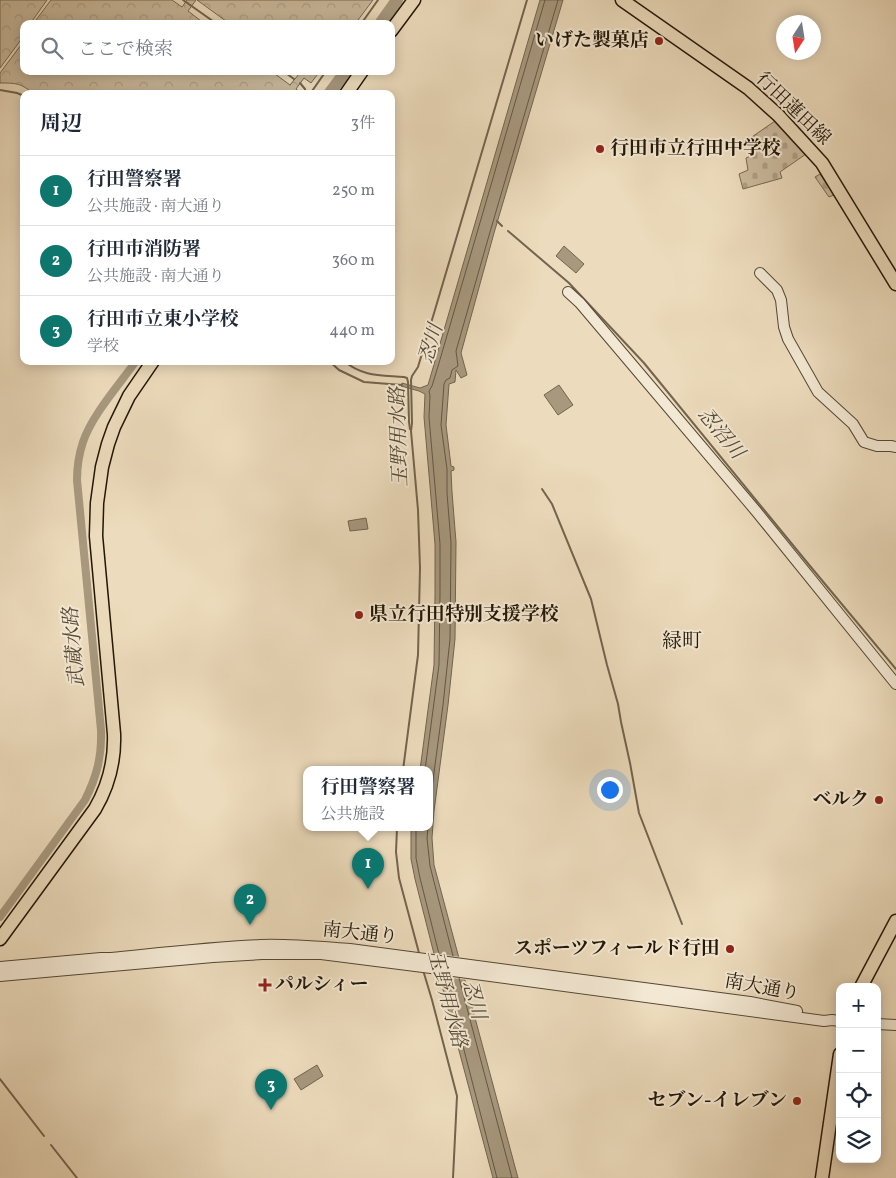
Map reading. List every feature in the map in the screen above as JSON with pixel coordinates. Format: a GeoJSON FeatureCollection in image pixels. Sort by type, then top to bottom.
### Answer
{"type":"FeatureCollection","features":[{"type":"Feature","properties":{"kind":"main road"},"geometry":{"type":"LineString","coordinates":[[395,26],[414,0]]}},
{"type":"Feature","properties":{"kind":"main road","name":"行田蓮田線"},"geometry":{"type":"LineString","coordinates":[[622,0],[748,88],[778,115],[822,163],[896,284]]}},
{"type":"Feature","properties":{"kind":"main road"},"geometry":{"type":"LineString","coordinates":[[349,90],[359,75]]}},
{"type":"Feature","properties":{"kind":"main road"},"geometry":{"type":"LineString","coordinates":[[0,940],[86,821],[100,799],[110,775],[114,759],[114,734],[97,546],[97,503],[102,467],[114,427],[125,404],[150,365]]}},
{"type":"Feature","properties":{"kind":"main road"},"geometry":{"type":"LineString","coordinates":[[864,983],[896,921]]}},
{"type":"Feature","properties":{"kind":"main road"},"geometry":{"type":"LineString","coordinates":[[822,1178],[837,1073]]}},
{"type":"Feature","properties":{"kind":"street"},"geometry":{"type":"LineString","coordinates":[[760,273],[777,290],[781,300],[784,327],[788,339],[818,392],[852,424],[864,442],[877,446],[896,447]]}},
{"type":"Feature","properties":{"kind":"street"},"geometry":{"type":"LineString","coordinates":[[568,292],[580,303],[756,511],[896,684]]}},
{"type":"Feature","properties":{"kind":"street","name":"南大通り"},"geometry":{"type":"LineString","coordinates":[[0,967],[212,948],[301,945],[350,949],[424,963],[824,1022],[836,1020]]}},
{"type":"Feature","properties":{"kind":"street","name":"南大通り"},"geometry":{"type":"LineString","coordinates":[[0,976],[262,954],[321,954],[424,963]]}},
{"type":"Feature","properties":{"kind":"street"},"geometry":{"type":"LineString","coordinates":[[881,1024],[896,1025]]}},
{"type":"Feature","properties":{"kind":"green space"},"geometry":{"type":"Polygon","coordinates":[[[0,0],[47,0],[33,20],[20,20],[20,41],[0,68],[0,0]]]}},
{"type":"Feature","properties":{"kind":"green space"},"geometry":{"type":"Polygon","coordinates":[[[51,0],[172,0],[182,7],[187,0],[196,0],[188,11],[200,20],[36,20],[51,0]]]}},
{"type":"Feature","properties":{"kind":"green space"},"geometry":{"type":"Polygon","coordinates":[[[197,0],[373,0],[358,20],[224,20],[197,0]]]}},
{"type":"Feature","properties":{"kind":"green space"},"geometry":{"type":"Polygon","coordinates":[[[20,46],[20,75],[276,75],[290,85],[298,75],[317,75],[311,83],[304,78],[296,89],[297,90],[28,90],[18,84],[0,83],[0,73],[20,46]]]}},
{"type":"Feature","properties":{"kind":"green space"},"geometry":{"type":"Polygon","coordinates":[[[775,121],[806,154],[780,172],[782,178],[743,189],[739,174],[748,170],[746,158],[753,155],[746,141],[775,121]]]}},
{"type":"Feature","properties":{"kind":"green space"},"geometry":{"type":"Polygon","coordinates":[[[820,174],[834,195],[829,197],[815,177],[820,174]]]}},
{"type":"Feature","properties":{"kind":"water"},"geometry":{"type":"Polygon","coordinates":[[[540,0],[563,0],[494,233],[461,353],[467,375],[461,378],[456,370],[455,382],[449,384],[446,425],[451,466],[454,467],[454,470],[451,471],[456,542],[455,639],[433,824],[433,766],[421,766],[434,665],[435,594],[435,544],[424,417],[425,394],[401,386],[402,383],[420,388],[428,385],[540,0]]]}},
{"type":"Feature","properties":{"kind":"water"},"geometry":{"type":"Polygon","coordinates":[[[564,246],[584,264],[576,273],[556,256],[564,246]]]}},
{"type":"Feature","properties":{"kind":"water"},"geometry":{"type":"Polygon","coordinates":[[[559,385],[573,405],[558,415],[544,395],[559,385]]]}},
{"type":"Feature","properties":{"kind":"water"},"geometry":{"type":"Polygon","coordinates":[[[366,518],[368,529],[350,531],[348,521],[366,518]]]}},
{"type":"Feature","properties":{"kind":"water"},"geometry":{"type":"Polygon","coordinates":[[[411,831],[433,831],[434,865],[518,1178],[493,1178],[449,1013],[411,859],[411,831]]]}},
{"type":"Feature","properties":{"kind":"water"},"geometry":{"type":"Polygon","coordinates":[[[317,1065],[323,1076],[301,1090],[294,1079],[317,1065]]]}},
{"type":"Feature","properties":{"kind":"pier"},"geometry":{"type":"Polygon","coordinates":[[[431,953],[461,957],[467,980],[437,976],[431,953]]]}},
{"type":"Feature","properties":{"kind":"waterway"},"geometry":{"type":"LineString","coordinates":[[183,0],[211,20]]}},
{"type":"Feature","properties":{"kind":"waterway"},"geometry":{"type":"LineString","coordinates":[[364,20],[378,0]]}},
{"type":"Feature","properties":{"kind":"waterway","name":"武蔵水路"},"geometry":{"type":"LineString","coordinates":[[383,20],[397,0]]}},
{"type":"Feature","properties":{"kind":"waterway","name":"玉野用水路"},"geometry":{"type":"LineString","coordinates":[[404,766],[418,655],[420,568],[418,510],[411,431],[411,380],[418,367],[527,0]]}},
{"type":"Feature","properties":{"kind":"waterway"},"geometry":{"type":"LineString","coordinates":[[288,75],[294,79]]}},
{"type":"Feature","properties":{"kind":"waterway"},"geometry":{"type":"LineString","coordinates":[[313,90],[323,75]]}},
{"type":"Feature","properties":{"kind":"waterway","name":"武蔵水路"},"geometry":{"type":"LineString","coordinates":[[332,90],[343,75]]}},
{"type":"Feature","properties":{"kind":"waterway"},"geometry":{"type":"LineString","coordinates":[[300,83],[305,90]]}},
{"type":"Feature","properties":{"kind":"waterway"},"geometry":{"type":"LineString","coordinates":[[0,90],[20,94]]}},
{"type":"Feature","properties":{"kind":"waterway","name":"忍沼川"},"geometry":{"type":"LineString","coordinates":[[497,221],[502,226]]}},
{"type":"Feature","properties":{"kind":"waterway","name":"忍沼川"},"geometry":{"type":"LineString","coordinates":[[508,231],[569,283],[644,363],[896,669]]}},
{"type":"Feature","properties":{"kind":"waterway","name":"武蔵水路"},"geometry":{"type":"LineString","coordinates":[[0,917],[85,800],[98,766],[101,749],[101,730],[77,470],[79,456],[87,432],[106,400],[133,365]]}},
{"type":"Feature","properties":{"kind":"waterway"},"geometry":{"type":"LineString","coordinates":[[333,365],[339,370],[364,382],[402,385]]}},
{"type":"Feature","properties":{"kind":"waterway"},"geometry":{"type":"LineString","coordinates":[[350,365],[365,373],[407,378],[410,429]]}},
{"type":"Feature","properties":{"kind":"waterway"},"geometry":{"type":"LineString","coordinates":[[542,489],[552,504],[591,599],[618,704],[639,813],[682,924]]}},
{"type":"Feature","properties":{"kind":"waterway","name":"玉野用水路"},"geometry":{"type":"LineString","coordinates":[[397,831],[396,852],[399,878],[419,953]]}},
{"type":"Feature","properties":{"kind":"waterway","name":"玉野用水路"},"geometry":{"type":"LineString","coordinates":[[423,970],[457,1096],[453,1178]]}},
{"type":"Feature","properties":{"kind":"waterway"},"geometry":{"type":"LineString","coordinates":[[0,1079],[44,1136]]}},
{"type":"Feature","properties":{"kind":"waterway"},"geometry":{"type":"LineString","coordinates":[[51,1145],[77,1178]]}},
{"type":"Feature","properties":{"kind":"place","name":"いげた製菓店"},"geometry":{"type":"Point","coordinates":[659,41]}},
{"type":"Feature","properties":{"kind":"place","name":"行田市立行田中学校"},"geometry":{"type":"Point","coordinates":[600,149]}},
{"type":"Feature","properties":{"kind":"place","name":"県立行田特別支援学校"},"geometry":{"type":"Point","coordinates":[359,615]}},
{"type":"Feature","properties":{"kind":"place","name":"ベルク"},"geometry":{"type":"Point","coordinates":[879,800]}},
{"type":"Feature","properties":{"kind":"place","name":"行田警察署"},"geometry":{"type":"Point","coordinates":[368,889]}},
{"type":"Feature","properties":{"kind":"place","name":"行田市消防署"},"geometry":{"type":"Point","coordinates":[250,925]}},
{"type":"Feature","properties":{"kind":"place","name":"スポーツフィールド行田"},"geometry":{"type":"Point","coordinates":[730,949]}},
{"type":"Feature","properties":{"kind":"place","name":"パルシィー"},"geometry":{"type":"Point","coordinates":[265,985]}},
{"type":"Feature","properties":{"kind":"place","name":"セブン-イレブン"},"geometry":{"type":"Point","coordinates":[797,1101]}},
{"type":"Feature","properties":{"kind":"place","name":"行田市立東小学校"},"geometry":{"type":"Point","coordinates":[271,1110]}},
{"type":"Feature","properties":{"kind":"district","name":"緑町"},"geometry":{"type":"Point","coordinates":[682,642]}},
{"type":"Feature","properties":{"kind":"water label","name":"忍川"},"geometry":{"type":"Point","coordinates":[432,344]}},
{"type":"Feature","properties":{"kind":"water label","name":"忍川"},"geometry":{"type":"Point","coordinates":[473,1000]}}]}
